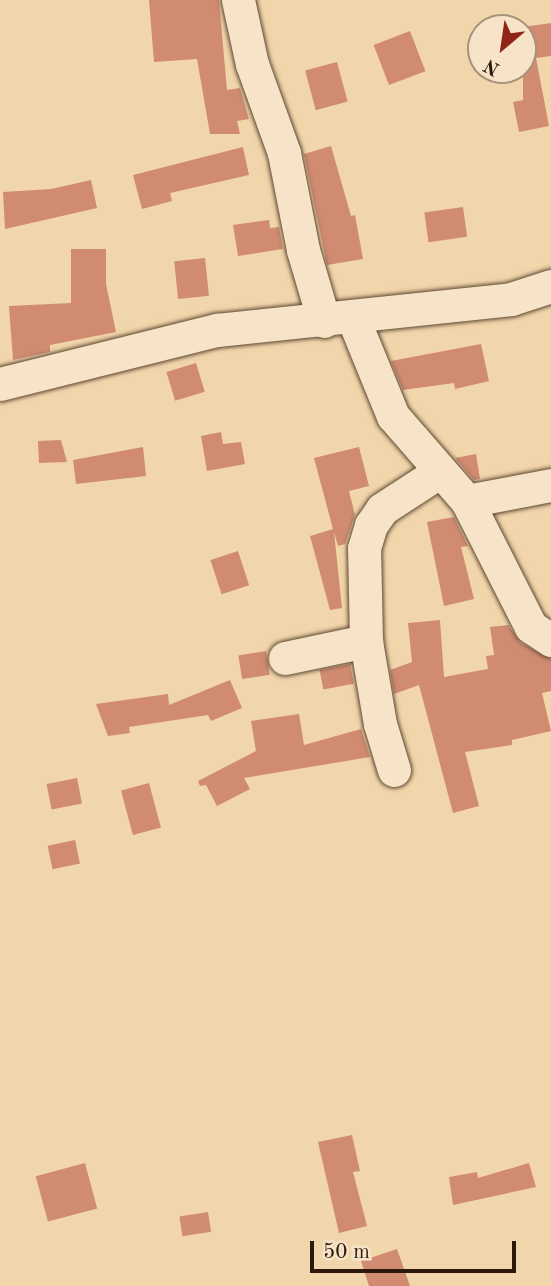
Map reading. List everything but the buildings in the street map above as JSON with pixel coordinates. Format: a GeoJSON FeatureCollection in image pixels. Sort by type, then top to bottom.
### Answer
{"type":"FeatureCollection","features":[{"type":"Feature","properties":{"kind":"street"},"geometry":{"type":"LineString","coordinates":[[238,0],[252,64],[284,153],[303,250],[338,319],[393,416],[467,501],[531,627],[551,640]]}},
{"type":"Feature","properties":{"kind":"street"},"geometry":{"type":"LineString","coordinates":[[0,384],[186,336],[511,299],[551,286]]}},
{"type":"Feature","properties":{"kind":"street"},"geometry":{"type":"LineString","coordinates":[[394,770],[380,724],[366,641],[364,548],[371,525],[399,496],[439,472]]}},
{"type":"Feature","properties":{"kind":"street"},"geometry":{"type":"LineString","coordinates":[[467,501],[551,485]]}},
{"type":"Feature","properties":{"kind":"street"},"geometry":{"type":"LineString","coordinates":[[285,658],[366,641]]}}]}
